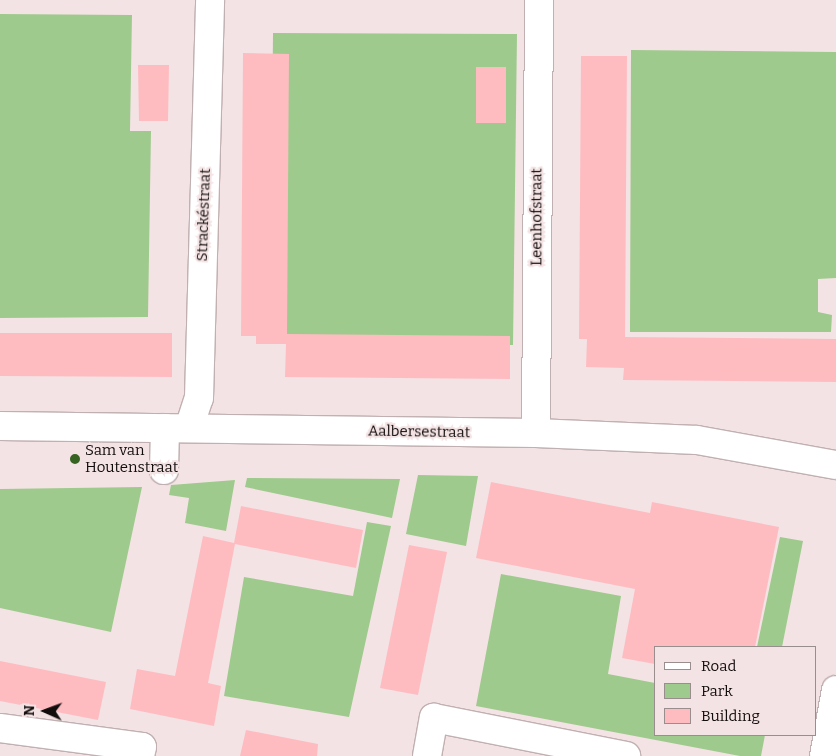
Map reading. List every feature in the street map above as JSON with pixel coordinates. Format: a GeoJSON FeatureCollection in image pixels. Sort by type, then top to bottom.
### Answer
{"type":"FeatureCollection","features":[{"type":"Feature","properties":{"kind":"street","name":"Strackéstraat"},"geometry":{"type":"LineString","coordinates":[[164,470],[177,428],[199,398],[210,0]]}},
{"type":"Feature","properties":{"kind":"street","name":"Leenhofstraat"},"geometry":{"type":"LineString","coordinates":[[536,433],[539,0]]}},
{"type":"Feature","properties":{"kind":"street","name":"Aalbersestraat"},"geometry":{"type":"LineString","coordinates":[[0,426],[536,433],[697,440],[836,465]]}},
{"type":"Feature","properties":{"kind":"street"},"geometry":{"type":"LineString","coordinates":[[824,756],[836,690]]}},
{"type":"Feature","properties":{"kind":"street"},"geometry":{"type":"LineString","coordinates":[[427,756],[434,718],[626,756]]}},
{"type":"Feature","properties":{"kind":"street"},"geometry":{"type":"LineString","coordinates":[[0,728],[142,747],[140,756]]}},
{"type":"Feature","properties":{"kind":"green space"},"geometry":{"type":"Polygon","coordinates":[[[0,14],[132,15],[130,131],[151,131],[148,317],[0,318],[0,14]]]}},
{"type":"Feature","properties":{"kind":"green space"},"geometry":{"type":"Polygon","coordinates":[[[273,33],[517,34],[513,345],[270,340],[273,33]]]}},
{"type":"Feature","properties":{"kind":"green space"},"geometry":{"type":"Polygon","coordinates":[[[631,50],[836,52],[836,278],[818,279],[818,312],[832,315],[831,332],[630,332],[631,50]]]}},
{"type":"Feature","properties":{"kind":"green space"},"geometry":{"type":"Polygon","coordinates":[[[418,475],[478,476],[466,546],[406,534],[418,475]]]}},
{"type":"Feature","properties":{"kind":"green space"},"geometry":{"type":"Polygon","coordinates":[[[247,478],[400,479],[392,518],[245,487],[247,478]]]}},
{"type":"Feature","properties":{"kind":"green space"},"geometry":{"type":"Polygon","coordinates":[[[235,480],[226,531],[185,523],[189,498],[169,495],[171,485],[235,480]]]}},
{"type":"Feature","properties":{"kind":"green space"},"geometry":{"type":"Polygon","coordinates":[[[142,487],[111,632],[0,608],[0,489],[142,487]]]}},
{"type":"Feature","properties":{"kind":"green space"},"geometry":{"type":"Polygon","coordinates":[[[367,522],[391,526],[349,717],[224,696],[244,577],[353,596],[367,522]]]}},
{"type":"Feature","properties":{"kind":"green space"},"geometry":{"type":"Polygon","coordinates":[[[780,537],[803,541],[782,646],[757,646],[780,537]]]}},
{"type":"Feature","properties":{"kind":"green space"},"geometry":{"type":"Polygon","coordinates":[[[501,574],[621,596],[608,674],[654,683],[654,736],[765,736],[761,756],[740,756],[476,706],[501,574]]]}},
{"type":"Feature","properties":{"kind":"building"},"geometry":{"type":"Polygon","coordinates":[[[243,53],[289,54],[287,334],[510,336],[510,379],[285,377],[286,344],[256,344],[256,336],[241,336],[243,53]]]}},
{"type":"Feature","properties":{"kind":"building"},"geometry":{"type":"Polygon","coordinates":[[[581,56],[627,56],[625,337],[836,339],[836,382],[623,380],[624,368],[586,367],[587,339],[579,339],[581,56]]]}},
{"type":"Feature","properties":{"kind":"building"},"geometry":{"type":"Polygon","coordinates":[[[138,65],[169,65],[168,121],[139,121],[138,65]]]}},
{"type":"Feature","properties":{"kind":"building"},"geometry":{"type":"Polygon","coordinates":[[[476,67],[506,67],[506,123],[476,123],[476,67]]]}},
{"type":"Feature","properties":{"kind":"building"},"geometry":{"type":"Polygon","coordinates":[[[0,333],[172,333],[172,377],[0,376],[0,333]]]}},
{"type":"Feature","properties":{"kind":"building"},"geometry":{"type":"Polygon","coordinates":[[[491,482],[650,513],[652,502],[779,527],[755,646],[654,646],[654,664],[622,658],[635,589],[476,558],[491,482]]]}},
{"type":"Feature","properties":{"kind":"building"},"geometry":{"type":"Polygon","coordinates":[[[241,506],[363,530],[356,568],[235,544],[208,683],[221,686],[214,726],[130,709],[137,669],[175,676],[203,536],[234,543],[241,506]]]}},
{"type":"Feature","properties":{"kind":"building"},"geometry":{"type":"Polygon","coordinates":[[[409,545],[447,552],[418,695],[380,688],[409,545]]]}},
{"type":"Feature","properties":{"kind":"building"},"geometry":{"type":"Polygon","coordinates":[[[0,661],[106,682],[98,720],[0,701],[0,661]]]}},
{"type":"Feature","properties":{"kind":"building"},"geometry":{"type":"Polygon","coordinates":[[[246,730],[318,744],[317,756],[240,756],[246,730]]]}},
{"type":"Feature","properties":{"kind":"place","name":"Sam van Houtenstraat"},"geometry":{"type":"Point","coordinates":[75,459]}}]}
